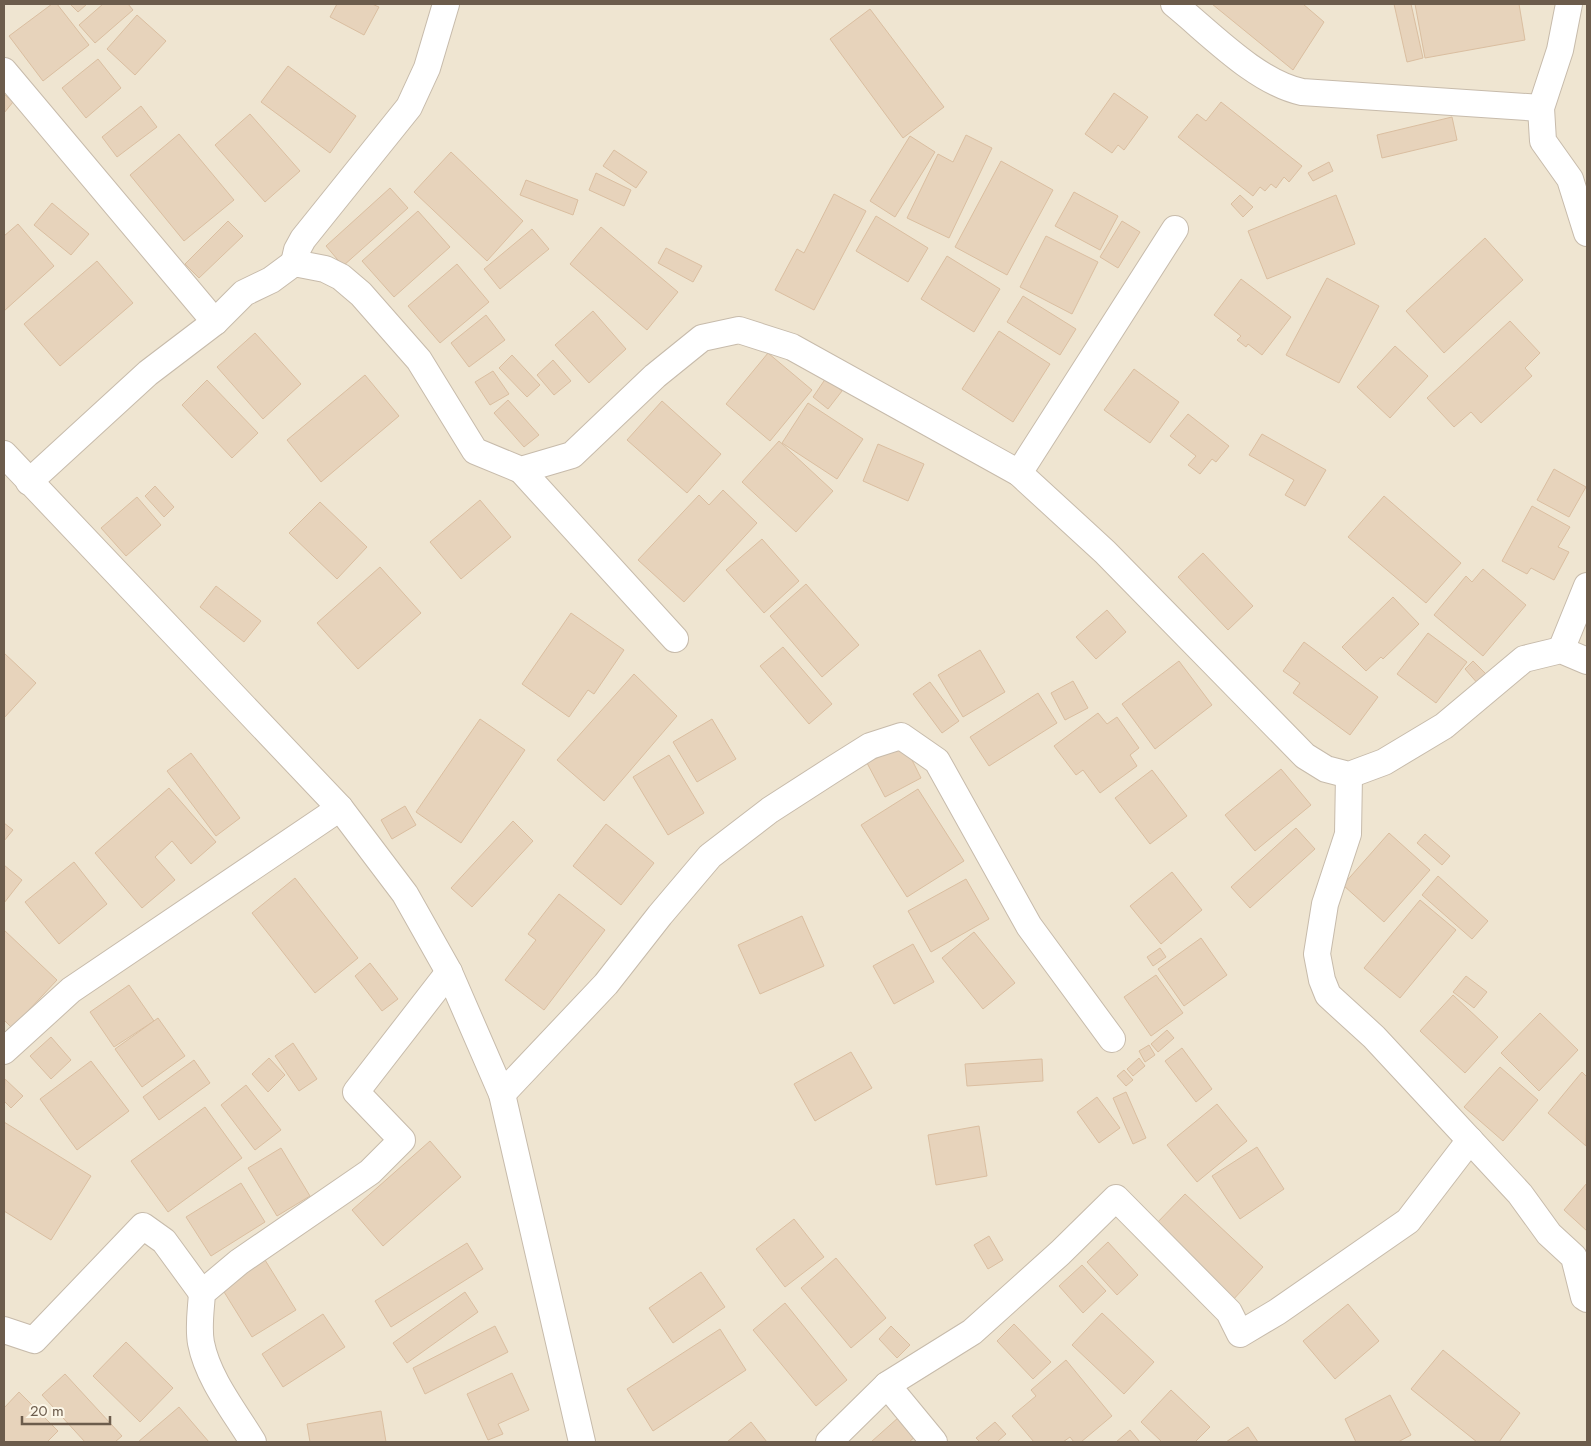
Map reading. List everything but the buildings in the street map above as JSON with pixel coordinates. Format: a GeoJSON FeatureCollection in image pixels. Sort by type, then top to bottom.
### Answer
{"type":"FeatureCollection","features":[{"type":"Feature","properties":{"kind":"street"},"geometry":{"type":"LineString","coordinates":[[29,482],[148,373],[215,322],[244,293],[271,280],[294,263],[297,250],[303,239],[409,107],[427,68],[446,4]]}},
{"type":"Feature","properties":{"kind":"street"},"geometry":{"type":"LineString","coordinates":[[1174,4],[1263,78],[1285,89],[1302,92],[1541,108]]}},
{"type":"Feature","properties":{"kind":"street"},"geometry":{"type":"LineString","coordinates":[[1569,4],[1560,50],[1541,108],[1543,141],[1570,179],[1587,233]]}},
{"type":"Feature","properties":{"kind":"street"},"geometry":{"type":"LineString","coordinates":[[4,71],[215,322]]}},
{"type":"Feature","properties":{"kind":"street"},"geometry":{"type":"LineString","coordinates":[[1019,473],[1175,229]]}},
{"type":"Feature","properties":{"kind":"street"},"geometry":{"type":"LineString","coordinates":[[294,263],[325,269],[341,277],[361,294],[419,360],[475,451],[521,470],[675,639]]}},
{"type":"Feature","properties":{"kind":"street"},"geometry":{"type":"LineString","coordinates":[[521,470],[572,454],[656,376],[702,338],[739,330],[792,347],[1019,473],[1105,552],[1305,756],[1326,769],[1349,775],[1384,762],[1444,726],[1524,659],[1561,650],[1587,661]]}},
{"type":"Feature","properties":{"kind":"street"},"geometry":{"type":"LineString","coordinates":[[4,454],[340,808],[405,894],[449,972],[502,1094],[582,1442]]}},
{"type":"Feature","properties":{"kind":"street"},"geometry":{"type":"LineString","coordinates":[[1561,650],[1587,586]]}},
{"type":"Feature","properties":{"kind":"street"},"geometry":{"type":"LineString","coordinates":[[502,1094],[606,984],[660,915],[710,856],[770,810],[870,746],[901,736],[937,761],[1029,926],[1112,1039]]}},
{"type":"Feature","properties":{"kind":"street"},"geometry":{"type":"LineString","coordinates":[[1349,775],[1348,834],[1326,904],[1317,954],[1322,980],[1328,995],[1374,1037],[1520,1194],[1550,1234],[1574,1257],[1584,1297],[1587,1299]]}},
{"type":"Feature","properties":{"kind":"street"},"geometry":{"type":"LineString","coordinates":[[4,1051],[72,990],[340,808]]}},
{"type":"Feature","properties":{"kind":"street"},"geometry":{"type":"LineString","coordinates":[[202,1293],[238,1262],[370,1172],[402,1140],[356,1092],[449,972]]}},
{"type":"Feature","properties":{"kind":"street"},"geometry":{"type":"LineString","coordinates":[[830,1442],[887,1385],[972,1332],[1060,1253],[1116,1198],[1229,1312],[1240,1334],[1277,1312],[1408,1220],[1470,1140]]}},
{"type":"Feature","properties":{"kind":"street"},"geometry":{"type":"LineString","coordinates":[[4,1330],[34,1340],[143,1226],[164,1241],[202,1293],[201,1344],[212,1374],[253,1442]]}},
{"type":"Feature","properties":{"kind":"street"},"geometry":{"type":"LineString","coordinates":[[887,1385],[934,1442]]}},
{"type":"Feature","properties":{"kind":"shaded area"},"geometry":{"type":"Polygon","coordinates":[[[4,4],[1587,4],[1587,1442],[4,1442],[4,4]]]}}]}
